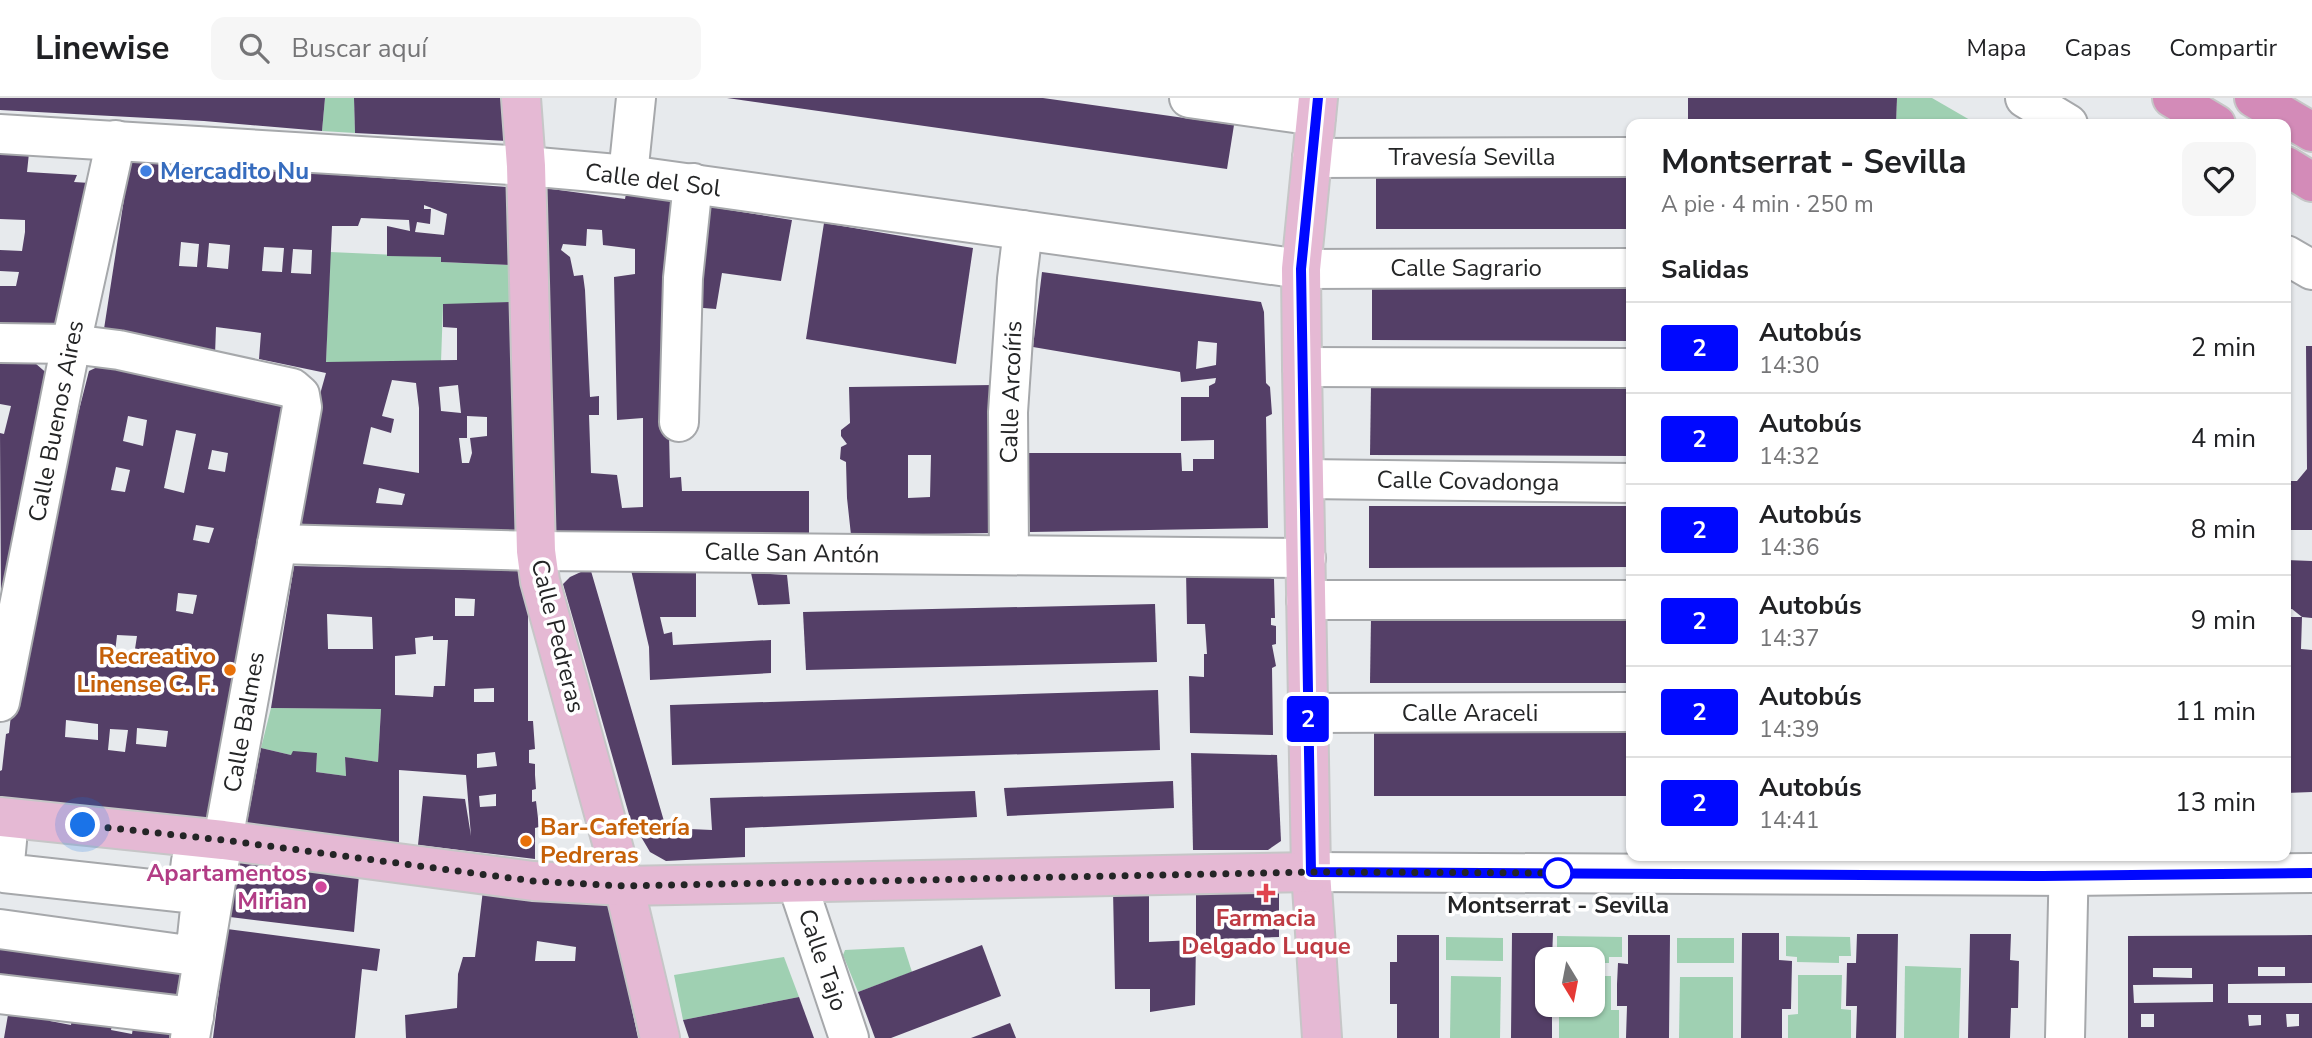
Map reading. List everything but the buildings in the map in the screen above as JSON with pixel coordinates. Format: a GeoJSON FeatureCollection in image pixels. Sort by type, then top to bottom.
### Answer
{"type":"FeatureCollection","features":[{"type":"Feature","properties":{"kind":"highway"},"geometry":{"type":"LineString","coordinates":[[2172,98],[2208,119]]}},
{"type":"Feature","properties":{"kind":"highway"},"geometry":{"type":"LineString","coordinates":[[2291,169],[2312,182]]}},
{"type":"Feature","properties":{"kind":"main road","name":"Calle Pedreras"},"geometry":{"type":"LineString","coordinates":[[521,98],[526,166],[536,551],[540,581],[624,886],[660,1038]]}},
{"type":"Feature","properties":{"kind":"main road"},"geometry":{"type":"LineString","coordinates":[[1317,107],[1301,269],[1301,367],[1311,872],[1322,1038]]}},
{"type":"Feature","properties":{"kind":"main road"},"geometry":{"type":"LineString","coordinates":[[0,817],[223,840],[533,881],[624,886],[1311,872]]}},
{"type":"Feature","properties":{"kind":"street"},"geometry":{"type":"LineString","coordinates":[[628,175],[636,98]]}},
{"type":"Feature","properties":{"kind":"street"},"geometry":{"type":"LineString","coordinates":[[1188,98],[1317,107]]}},
{"type":"Feature","properties":{"kind":"street","name":"Calle del Sol"},"geometry":{"type":"LineString","coordinates":[[0,134],[526,166],[628,175],[1301,269]]}},
{"type":"Feature","properties":{"kind":"street","name":"Calle Buenos Aires"},"geometry":{"type":"LineString","coordinates":[[0,702],[71,344],[116,140]]}},
{"type":"Feature","properties":{"kind":"street","name":"Travesía Sevilla"},"geometry":{"type":"LineString","coordinates":[[1312,158],[1626,157]]}},
{"type":"Feature","properties":{"kind":"street"},"geometry":{"type":"LineString","coordinates":[[679,422],[682,278],[693,183]]}},
{"type":"Feature","properties":{"kind":"street","name":"Calle Arcoíris"},"geometry":{"type":"LineString","coordinates":[[1009,555],[1007,412],[1023,230]]}},
{"type":"Feature","properties":{"kind":"street"},"geometry":{"type":"LineString","coordinates":[[2291,258],[2312,270]]}},
{"type":"Feature","properties":{"kind":"street","name":"Calle Sagrario"},"geometry":{"type":"LineString","coordinates":[[1301,269],[1626,268]]}},
{"type":"Feature","properties":{"kind":"street"},"geometry":{"type":"LineString","coordinates":[[0,343],[71,344]]}},
{"type":"Feature","properties":{"kind":"street","name":"Calle Balmes"},"geometry":{"type":"LineString","coordinates":[[71,344],[119,350],[292,388],[300,395],[302,407],[223,840],[192,1028]]}},
{"type":"Feature","properties":{"kind":"street"},"geometry":{"type":"LineString","coordinates":[[1301,367],[1626,368]]}},
{"type":"Feature","properties":{"kind":"street","name":"Calle Covadonga"},"geometry":{"type":"LineString","coordinates":[[1305,480],[1626,483]]}},
{"type":"Feature","properties":{"kind":"street","name":"Calle San Antón"},"geometry":{"type":"LineString","coordinates":[[277,544],[536,551],[1306,558]]}},
{"type":"Feature","properties":{"kind":"street"},"geometry":{"type":"LineString","coordinates":[[1306,600],[1626,600]]}},
{"type":"Feature","properties":{"kind":"street","name":"Calle Araceli"},"geometry":{"type":"LineString","coordinates":[[1308,713],[1626,712]]}},
{"type":"Feature","properties":{"kind":"street"},"geometry":{"type":"LineString","coordinates":[[0,840],[7,841],[4,873],[187,892],[191,861],[205,862],[195,956],[0,929]]}},
{"type":"Feature","properties":{"kind":"street"},"geometry":{"type":"LineString","coordinates":[[1311,872],[1687,865],[2070,866],[2312,873]]}},
{"type":"Feature","properties":{"kind":"street"},"geometry":{"type":"LineString","coordinates":[[2065,1038],[2070,866]]}},
{"type":"Feature","properties":{"kind":"street","name":"Calle Tajo"},"geometry":{"type":"LineString","coordinates":[[797,883],[849,1038]]}},
{"type":"Feature","properties":{"kind":"street"},"geometry":{"type":"LineString","coordinates":[[0,994],[192,1028]]}},
{"type":"Feature","properties":{"kind":"green space"},"geometry":{"type":"Polygon","coordinates":[[[325,98],[354,98],[355,133],[322,131],[325,98]]]}},
{"type":"Feature","properties":{"kind":"green space"},"geometry":{"type":"Polygon","coordinates":[[[1897,98],[1932,98],[1968,119],[1896,119],[1897,98]]]}},
{"type":"Feature","properties":{"kind":"green space"},"geometry":{"type":"Polygon","coordinates":[[[330,252],[441,257],[441,262],[511,265],[513,302],[443,305],[441,362],[326,362],[330,252]]]}},
{"type":"Feature","properties":{"kind":"green space"},"geometry":{"type":"Polygon","coordinates":[[[271,708],[381,709],[378,762],[345,757],[346,776],[316,772],[317,754],[291,755],[261,748],[271,708]]]}},
{"type":"Feature","properties":{"kind":"green space"},"geometry":{"type":"Polygon","coordinates":[[[1557,936],[1622,937],[1622,957],[1609,957],[1609,963],[1605,963],[1605,947],[1557,947],[1557,936]]]}},
{"type":"Feature","properties":{"kind":"green space"},"geometry":{"type":"Polygon","coordinates":[[[1786,936],[1850,937],[1851,956],[1839,956],[1839,963],[1797,962],[1797,957],[1786,956],[1786,936]]]}},
{"type":"Feature","properties":{"kind":"green space"},"geometry":{"type":"Polygon","coordinates":[[[1446,937],[1503,938],[1503,961],[1446,960],[1446,937]]]}},
{"type":"Feature","properties":{"kind":"green space"},"geometry":{"type":"Polygon","coordinates":[[[1677,938],[1734,938],[1734,963],[1677,963],[1677,938]]]}},
{"type":"Feature","properties":{"kind":"green space"},"geometry":{"type":"Polygon","coordinates":[[[904,947],[912,972],[858,992],[843,955],[845,950],[904,947]]]}},
{"type":"Feature","properties":{"kind":"green space"},"geometry":{"type":"Polygon","coordinates":[[[784,957],[799,997],[683,1020],[674,975],[784,957]]]}},
{"type":"Feature","properties":{"kind":"green space"},"geometry":{"type":"Polygon","coordinates":[[[1905,966],[1961,968],[1959,1038],[1904,1038],[1905,966]]]}},
{"type":"Feature","properties":{"kind":"green space"},"geometry":{"type":"Polygon","coordinates":[[[1798,975],[1842,975],[1841,1009],[1851,1010],[1851,1038],[1788,1038],[1788,1015],[1798,1014],[1798,975]]]}},
{"type":"Feature","properties":{"kind":"green space"},"geometry":{"type":"Polygon","coordinates":[[[1451,976],[1501,977],[1500,1038],[1450,1038],[1451,976]]]}},
{"type":"Feature","properties":{"kind":"green space"},"geometry":{"type":"Polygon","coordinates":[[[1605,976],[1611,976],[1611,1010],[1619,1010],[1619,1038],[1559,1038],[1559,1017],[1605,1017],[1605,976]]]}},
{"type":"Feature","properties":{"kind":"green space"},"geometry":{"type":"Polygon","coordinates":[[[1680,977],[1733,977],[1733,1038],[1679,1038],[1680,977]]]}},
{"type":"Feature","properties":{"kind":"bus line","name":"2"},"geometry":{"type":"LineString","coordinates":[[1318,98],[1301,269],[1311,872],[2043,876],[2312,873]]}},
{"type":"Feature","properties":{"kind":"place","name":"Mercadito Nu"},"geometry":{"type":"Point","coordinates":[146,171]}},
{"type":"Feature","properties":{"kind":"place","name":"Recreativo Linense C. F."},"geometry":{"type":"Point","coordinates":[230,670]}},
{"type":"Feature","properties":{"kind":"place","name":"Bar-Cafetería Pedreras"},"geometry":{"type":"Point","coordinates":[526,841]}},
{"type":"Feature","properties":{"kind":"place","name":"Montserrat - Sevilla"},"geometry":{"type":"Point","coordinates":[1558,873]}},
{"type":"Feature","properties":{"kind":"place","name":"Apartamentos Mirian"},"geometry":{"type":"Point","coordinates":[321,887]}},
{"type":"Feature","properties":{"kind":"place","name":"Farmacia Delgado Luque"},"geometry":{"type":"Point","coordinates":[1266,893]}},
{"type":"Feature","properties":{"kind":"route"},"geometry":{"type":"LineString","coordinates":[[83,825],[223,840],[533,881],[624,886],[1311,872],[1558,873]]}}]}
